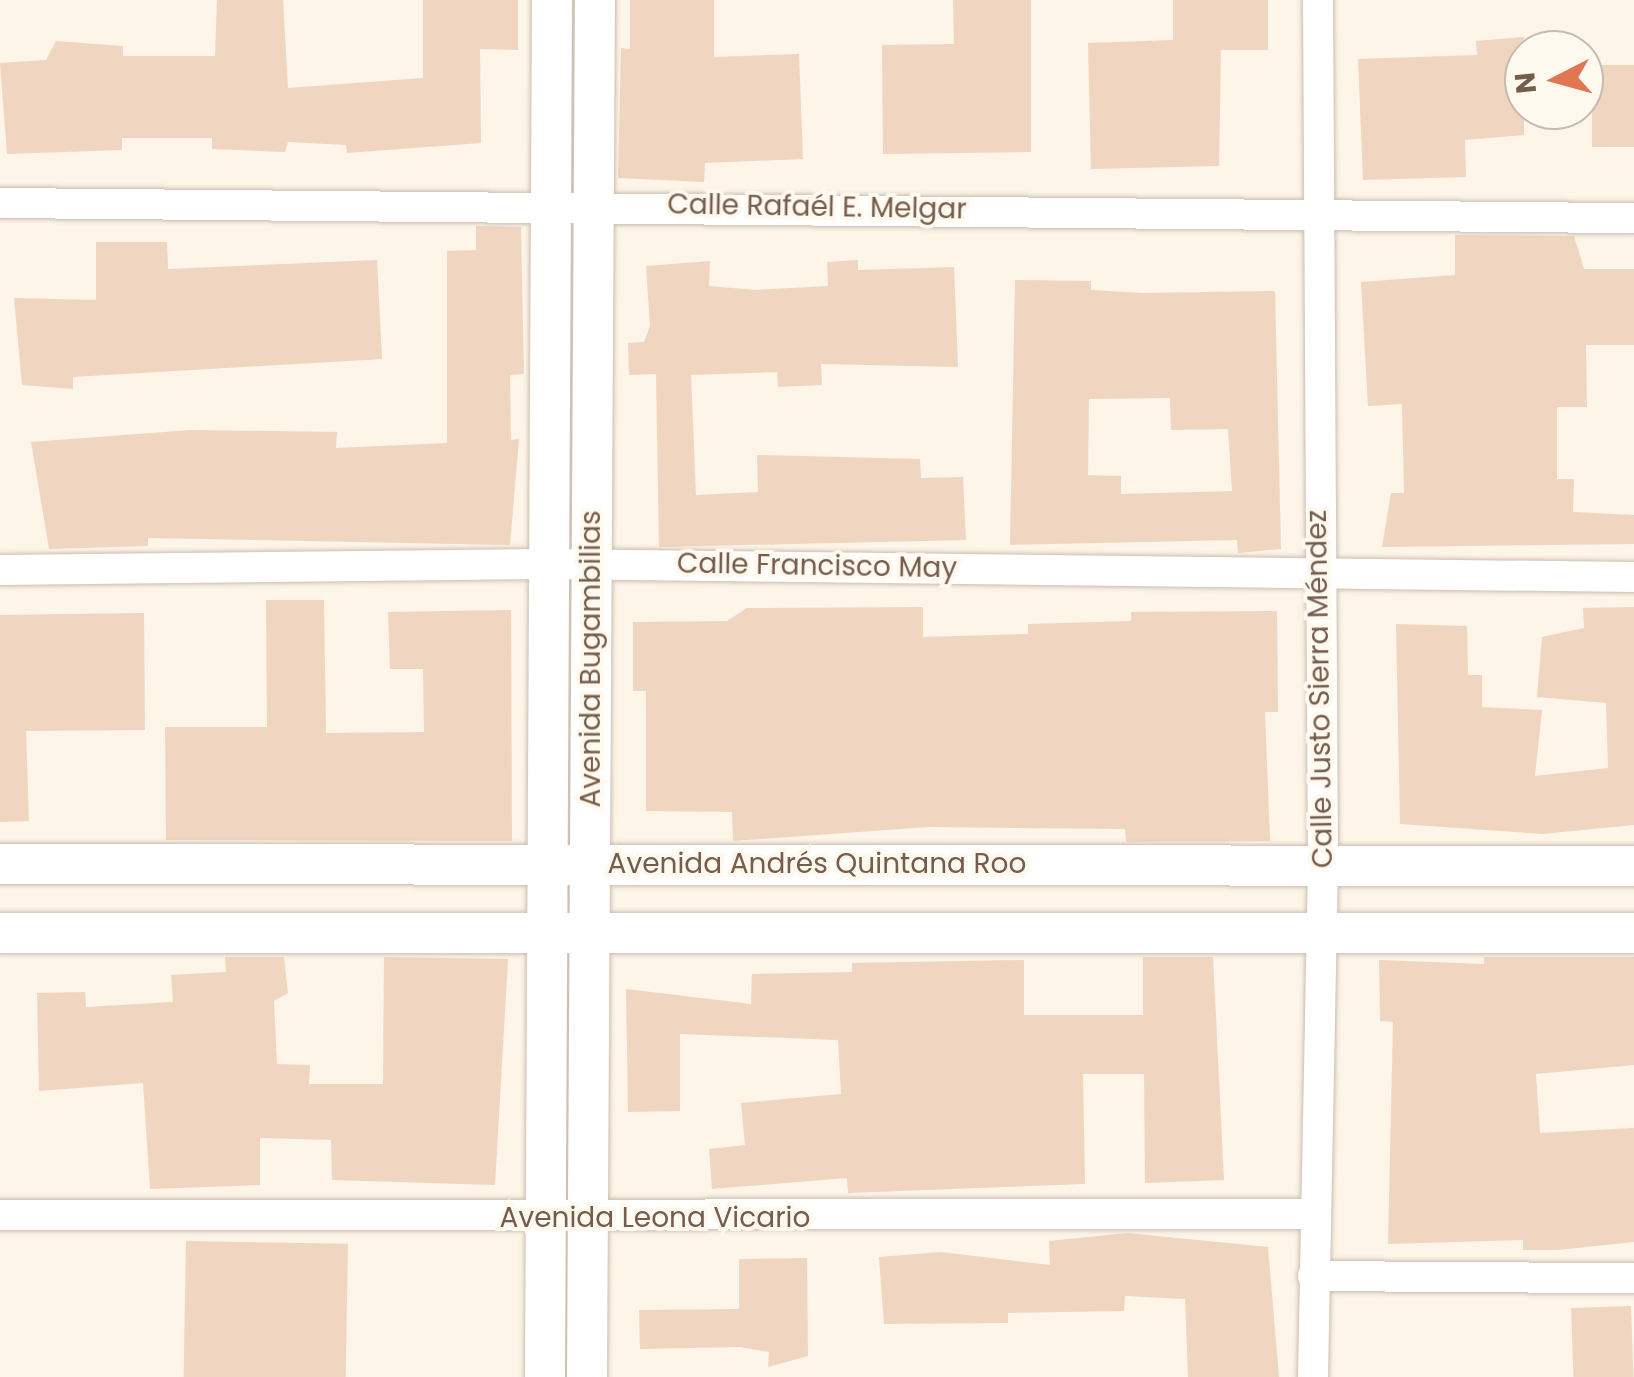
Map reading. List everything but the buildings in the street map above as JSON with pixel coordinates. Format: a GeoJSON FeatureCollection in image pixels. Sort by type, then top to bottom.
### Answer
{"type":"FeatureCollection","features":[{"type":"Feature","properties":{"kind":"main road","name":"Avenida Bugambilias"},"geometry":{"type":"LineString","coordinates":[[545,1377],[552,0]]}},
{"type":"Feature","properties":{"kind":"main road","name":"Avenida Bugambilias"},"geometry":{"type":"LineString","coordinates":[[587,1377],[595,0]]}},
{"type":"Feature","properties":{"kind":"main road","name":"Avenida Andrés Quintana Roo"},"geometry":{"type":"LineString","coordinates":[[0,864],[1634,866]]}},
{"type":"Feature","properties":{"kind":"main road"},"geometry":{"type":"LineString","coordinates":[[0,932],[1634,932]]}},
{"type":"Feature","properties":{"kind":"street","name":"Calle Justo Sierra Méndez"},"geometry":{"type":"LineString","coordinates":[[1312,1377],[1311,1214],[1323,865],[1313,214],[1318,0]]}},
{"type":"Feature","properties":{"kind":"street","name":"Calle Rafaél E. Melgar"},"geometry":{"type":"LineString","coordinates":[[0,202],[594,204],[1634,218]]}},
{"type":"Feature","properties":{"kind":"street","name":"Calle Francisco May"},"geometry":{"type":"LineString","coordinates":[[0,570],[592,564],[1634,577]]}},
{"type":"Feature","properties":{"kind":"street","name":"Avenida Leona Vicario"},"geometry":{"type":"LineString","coordinates":[[0,1215],[588,1219],[1311,1214]]}},
{"type":"Feature","properties":{"kind":"street"},"geometry":{"type":"LineString","coordinates":[[1312,1276],[1634,1278]]}}]}
